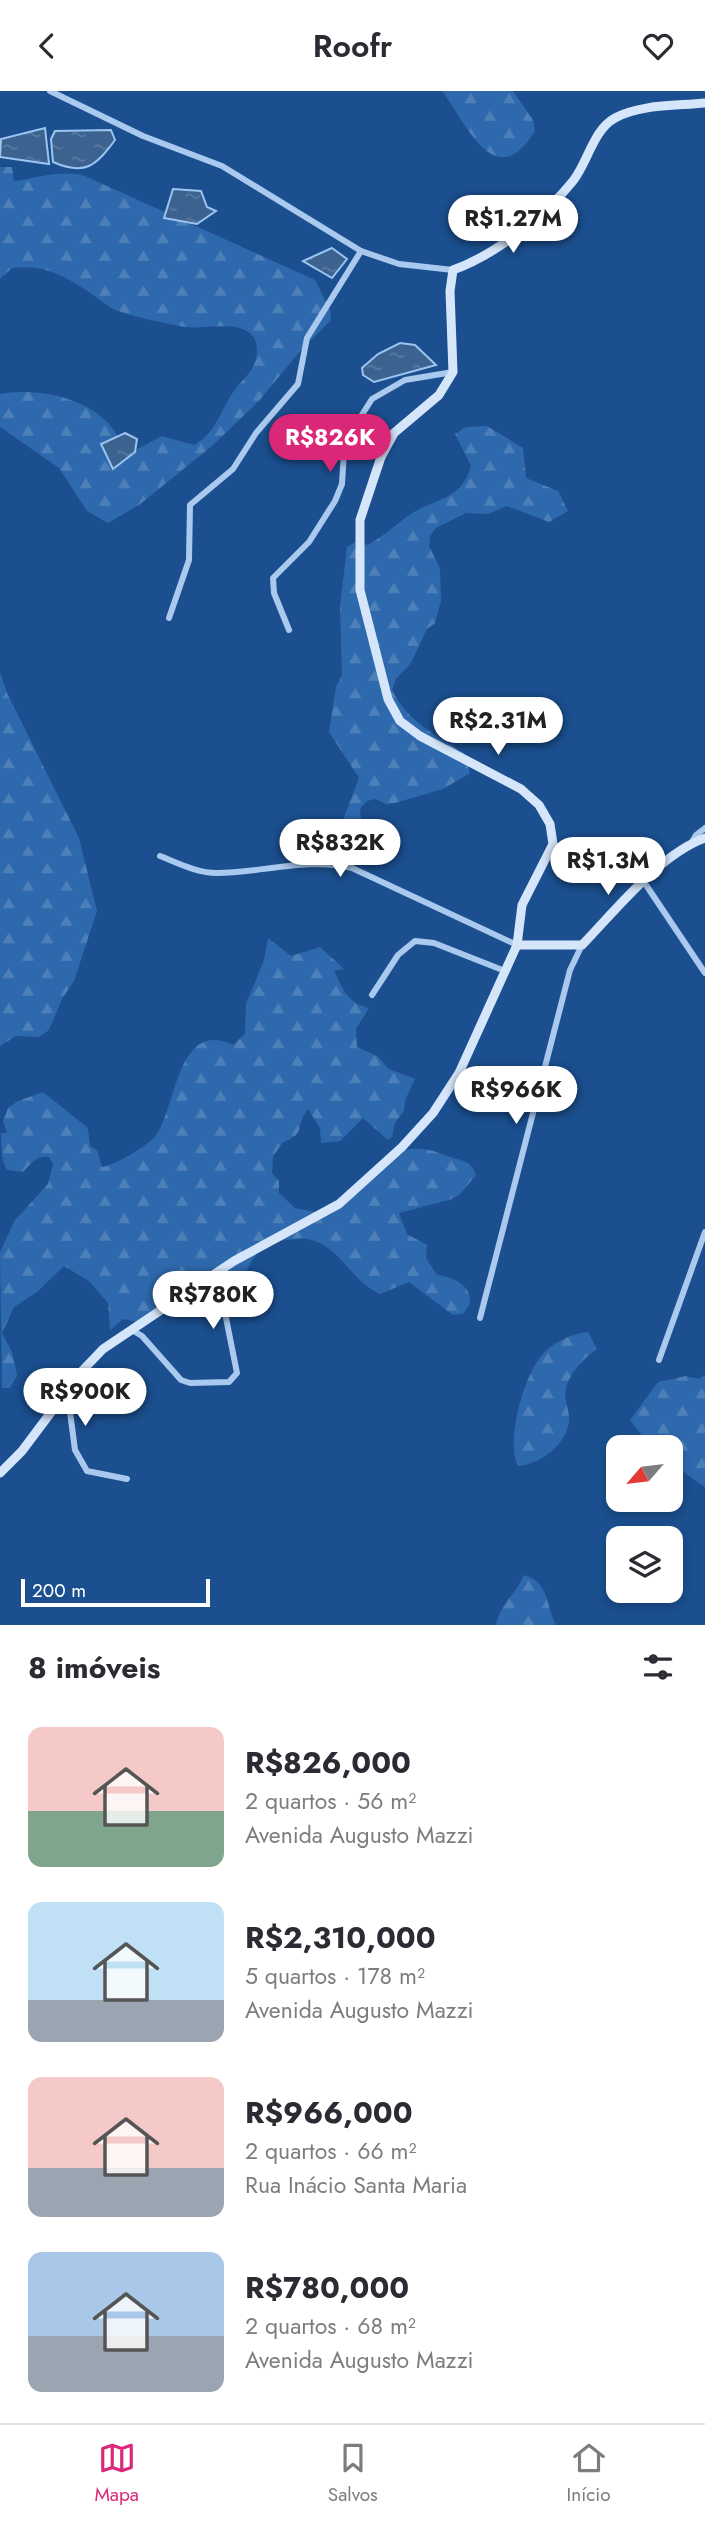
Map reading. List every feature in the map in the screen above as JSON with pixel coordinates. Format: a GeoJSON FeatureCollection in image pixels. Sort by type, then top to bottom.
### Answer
{"type":"FeatureCollection","features":[{"type":"Feature","properties":{"kind":"street"},"geometry":{"type":"LineString","coordinates":[[50,91],[143,135],[222,166],[361,251],[399,264],[453,270],[497,249],[551,203],[573,180],[598,137],[615,118],[649,108],[705,103]]}},
{"type":"Feature","properties":{"kind":"street"},"geometry":{"type":"LineString","coordinates":[[169,618],[189,560],[190,505],[233,469],[256,433],[298,384],[307,338],[361,251]]}},
{"type":"Feature","properties":{"kind":"street"},"geometry":{"type":"LineString","coordinates":[[0,1473],[22,1451],[92,1359],[242,1257],[339,1204],[402,1147],[450,1090],[517,945],[522,905],[553,844],[550,824],[539,805],[522,789],[421,736],[400,721],[385,688],[360,590],[360,520],[382,457],[394,433],[439,395],[453,372],[450,291],[453,270]]}},
{"type":"Feature","properties":{"kind":"street"},"geometry":{"type":"LineString","coordinates":[[289,630],[274,593],[273,578],[309,543],[335,501],[342,484],[344,450],[366,407],[392,385],[453,372]]}},
{"type":"Feature","properties":{"kind":"street"},"geometry":{"type":"LineString","coordinates":[[691,844],[696,835],[705,828]]}},
{"type":"Feature","properties":{"kind":"street"},"geometry":{"type":"LineString","coordinates":[[480,1318],[570,970],[582,945],[644,882],[691,844],[705,838]]}},
{"type":"Feature","properties":{"kind":"street"},"geometry":{"type":"LineString","coordinates":[[160,856],[195,869],[218,873],[295,866],[352,867],[517,945],[582,945]]}},
{"type":"Feature","properties":{"kind":"street"},"geometry":{"type":"LineString","coordinates":[[644,882],[705,973]]}},
{"type":"Feature","properties":{"kind":"street"},"geometry":{"type":"LineString","coordinates":[[372,995],[398,955],[415,941],[434,943],[505,971]]}},
{"type":"Feature","properties":{"kind":"street"},"geometry":{"type":"LineString","coordinates":[[659,1360],[705,1232]]}},
{"type":"Feature","properties":{"kind":"street"},"geometry":{"type":"LineString","coordinates":[[132,1330],[142,1336],[181,1380],[229,1382],[237,1373],[225,1313],[230,1299]]}},
{"type":"Feature","properties":{"kind":"street"},"geometry":{"type":"LineString","coordinates":[[92,1359],[71,1405],[75,1450],[87,1471],[127,1479]]}},
{"type":"Feature","properties":{"kind":"green space"},"geometry":{"type":"Polygon","coordinates":[[[442,91],[513,91],[533,120],[535,131],[521,149],[507,157],[495,156],[483,148],[472,135],[442,91]]]}},
{"type":"Feature","properties":{"kind":"green space"},"geometry":{"type":"Polygon","coordinates":[[[0,167],[12,167],[14,181],[58,174],[85,176],[315,280],[330,310],[331,320],[301,350],[259,401],[212,446],[139,505],[108,523],[87,511],[59,468],[0,427],[0,394],[43,393],[72,400],[108,423],[132,452],[162,436],[194,445],[215,425],[235,390],[252,368],[257,355],[255,339],[240,328],[185,327],[118,311],[76,284],[46,270],[12,268],[0,279],[0,167]]]}},
{"type":"Feature","properties":{"kind":"green space"},"geometry":{"type":"Polygon","coordinates":[[[487,426],[523,448],[526,478],[558,491],[568,511],[549,522],[507,506],[488,514],[466,513],[436,528],[430,536],[429,546],[440,568],[441,601],[435,623],[427,629],[411,663],[396,679],[392,690],[414,719],[464,753],[470,773],[443,789],[395,803],[385,804],[376,799],[367,801],[360,809],[362,829],[349,838],[342,835],[341,825],[359,778],[329,732],[336,687],[342,675],[340,607],[347,547],[357,541],[367,545],[408,516],[445,498],[460,487],[471,466],[455,434],[466,427],[487,426]]]}},
{"type":"Feature","properties":{"kind":"green space"},"geometry":{"type":"Polygon","coordinates":[[[0,672],[7,693],[79,838],[97,911],[74,981],[62,999],[49,1030],[39,1037],[16,1036],[0,1046],[0,672]]]}},
{"type":"Feature","properties":{"kind":"green space"},"geometry":{"type":"Polygon","coordinates":[[[268,938],[291,956],[320,947],[344,969],[334,971],[343,989],[356,1003],[369,1008],[356,1029],[357,1047],[377,1056],[389,1069],[415,1079],[405,1100],[404,1111],[388,1140],[363,1118],[340,1141],[321,1143],[320,1128],[308,1109],[298,1132],[282,1143],[273,1157],[272,1173],[279,1181],[279,1193],[295,1208],[330,1215],[392,1155],[408,1149],[426,1149],[468,1163],[476,1175],[459,1195],[399,1213],[407,1234],[427,1245],[426,1258],[437,1275],[453,1279],[465,1287],[470,1299],[468,1306],[463,1314],[453,1315],[409,1282],[380,1294],[368,1287],[331,1250],[320,1243],[308,1239],[293,1239],[270,1244],[258,1252],[242,1279],[231,1290],[206,1288],[184,1294],[161,1303],[150,1316],[137,1322],[123,1319],[110,1330],[108,1303],[89,1281],[64,1266],[37,1292],[14,1307],[2,1333],[12,1352],[17,1375],[10,1388],[2,1388],[0,1252],[15,1220],[48,1184],[53,1164],[49,1157],[41,1157],[23,1172],[7,1170],[2,1156],[1,1133],[7,1133],[3,1121],[8,1108],[18,1101],[43,1092],[88,1128],[90,1146],[97,1150],[102,1167],[140,1149],[157,1134],[190,1054],[201,1044],[215,1040],[233,1045],[245,1034],[246,1004],[264,960],[268,938]]]}},
{"type":"Feature","properties":{"kind":"green space"},"geometry":{"type":"Polygon","coordinates":[[[588,1332],[597,1349],[578,1366],[568,1382],[565,1397],[569,1421],[563,1437],[544,1457],[518,1466],[514,1439],[516,1422],[532,1371],[552,1346],[567,1337],[588,1332]]]}},
{"type":"Feature","properties":{"kind":"green space"},"geometry":{"type":"Polygon","coordinates":[[[705,1375],[705,1487],[683,1472],[683,1435],[642,1435],[630,1420],[658,1382],[686,1376],[699,1379],[705,1375]]]}},
{"type":"Feature","properties":{"kind":"green space"},"geometry":{"type":"Polygon","coordinates":[[[524,1575],[543,1589],[556,1625],[496,1625],[501,1611],[524,1575]]]}},
{"type":"Feature","properties":{"kind":"water"},"geometry":{"type":"Polygon","coordinates":[[[45,128],[49,164],[0,157],[1,139],[45,128]]]}},
{"type":"Feature","properties":{"kind":"water"},"geometry":{"type":"Polygon","coordinates":[[[111,130],[115,140],[102,156],[89,166],[74,168],[53,162],[51,139],[55,131],[111,130]]]}},
{"type":"Feature","properties":{"kind":"water"},"geometry":{"type":"Polygon","coordinates":[[[173,189],[201,191],[207,207],[216,211],[197,224],[164,218],[173,189]]]}},
{"type":"Feature","properties":{"kind":"water"},"geometry":{"type":"Polygon","coordinates":[[[332,248],[347,259],[332,278],[303,261],[332,248]]]}},
{"type":"Feature","properties":{"kind":"water"},"geometry":{"type":"Polygon","coordinates":[[[400,343],[415,345],[436,365],[374,382],[363,375],[362,368],[378,354],[400,343]]]}},
{"type":"Feature","properties":{"kind":"water"},"geometry":{"type":"Polygon","coordinates":[[[125,433],[137,439],[135,452],[113,469],[101,444],[125,433]]]}}]}
